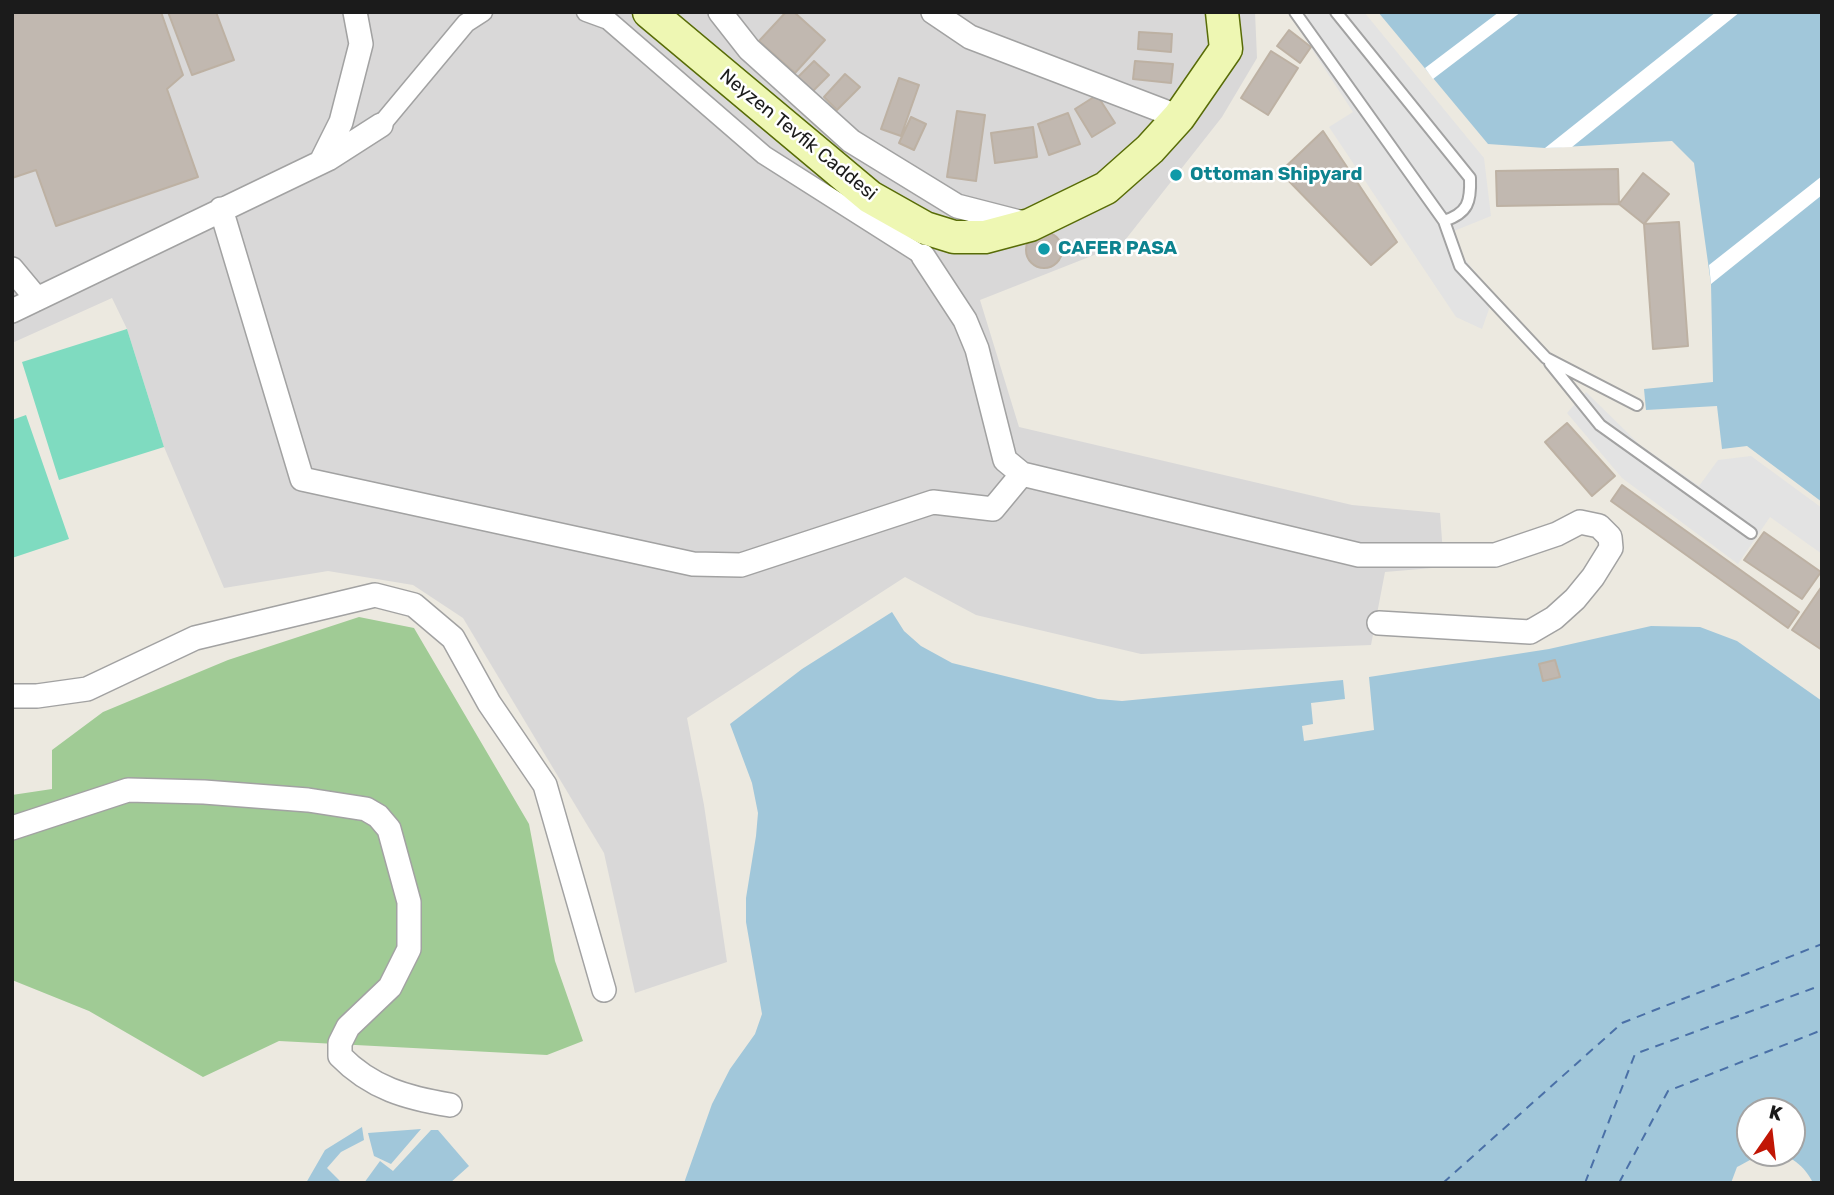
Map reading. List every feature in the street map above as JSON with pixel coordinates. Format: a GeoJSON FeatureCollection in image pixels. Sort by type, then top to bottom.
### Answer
{"type":"FeatureCollection","features":[{"type":"Feature","properties":{"kind":"main road","name":"Neyzen Tevfik Caddesi"},"geometry":{"type":"LineString","coordinates":[[649,12],[870,197],[925,228],[954,237],[985,237],[1030,225],[1106,188],[1150,149],[1179,117],[1226,49],[1222,12]]}},
{"type":"Feature","properties":{"kind":"street"},"geometry":{"type":"LineString","coordinates":[[321,162],[341,122],[361,44],[355,12]]}},
{"type":"Feature","properties":{"kind":"street"},"geometry":{"type":"LineString","coordinates":[[12,311],[321,162],[381,125],[466,23],[483,12]]}},
{"type":"Feature","properties":{"kind":"street"},"geometry":{"type":"LineString","coordinates":[[586,12],[608,20],[764,155],[923,256],[965,320],[977,349],[1005,460],[1022,474],[1359,555],[1495,555],[1557,534],[1580,522],[1600,526],[1610,537],[1611,548],[1575,599],[1554,618],[1530,632],[1380,623]]}},
{"type":"Feature","properties":{"kind":"street"},"geometry":{"type":"LineString","coordinates":[[720,12],[749,48],[851,141],[957,206],[1030,225]]}},
{"type":"Feature","properties":{"kind":"street"},"geometry":{"type":"LineString","coordinates":[[933,12],[970,37],[1179,117]]}},
{"type":"Feature","properties":{"kind":"street"},"geometry":{"type":"LineString","coordinates":[[221,209],[302,479],[693,564],[741,565],[933,502],[993,509],[1022,474]]}},
{"type":"Feature","properties":{"kind":"street"},"geometry":{"type":"LineString","coordinates":[[12,269],[37,299]]}},
{"type":"Feature","properties":{"kind":"street"},"geometry":{"type":"LineString","coordinates":[[12,696],[37,696],[87,689],[195,638],[375,594],[414,605],[453,638],[489,704],[545,785],[604,990]]}},
{"type":"Feature","properties":{"kind":"street"},"geometry":{"type":"LineString","coordinates":[[12,828],[128,790],[204,792],[308,800],[366,809],[378,816],[389,829],[410,902],[409,949],[390,987],[348,1027],[340,1043],[340,1056],[355,1072],[389,1090],[450,1105]]}},
{"type":"Feature","properties":{"kind":"lane"},"geometry":{"type":"LineString","coordinates":[[1295,12],[1444,221],[1460,266],[1546,358],[1600,425],[1751,533]]}},
{"type":"Feature","properties":{"kind":"lane"},"geometry":{"type":"LineString","coordinates":[[1336,12],[1470,178],[1471,198],[1457,217],[1444,221]]}},
{"type":"Feature","properties":{"kind":"lane"},"geometry":{"type":"LineString","coordinates":[[1546,358],[1637,405]]}},
{"type":"Feature","properties":{"kind":"shaded area"},"geometry":{"type":"Polygon","coordinates":[[[12,12],[1255,12],[1257,58],[1222,117],[1122,244],[980,300],[1019,427],[1352,505],[1440,513],[1444,567],[1385,572],[1371,645],[1141,654],[976,615],[905,577],[687,718],[704,805],[727,962],[635,993],[604,853],[463,618],[413,585],[328,571],[224,588],[164,447],[127,329],[112,298],[12,343],[12,12]]]}},
{"type":"Feature","properties":{"kind":"shaded area"},"geometry":{"type":"Polygon","coordinates":[[[1309,12],[1364,12],[1484,158],[1491,216],[1454,231],[1454,246],[1494,295],[1482,329],[1456,317],[1329,127],[1353,112],[1296,25],[1309,12]]]}},
{"type":"Feature","properties":{"kind":"shaded area"},"geometry":{"type":"Polygon","coordinates":[[[1586,392],[1639,444],[1699,486],[1718,460],[1751,456],[1822,508],[1822,554],[1770,517],[1738,564],[1622,478],[1567,413],[1586,392]]]}},
{"type":"Feature","properties":{"kind":"green space"},"geometry":{"type":"Polygon","coordinates":[[[127,329],[164,447],[59,480],[22,362],[127,329]]]}},
{"type":"Feature","properties":{"kind":"green space"},"geometry":{"type":"Polygon","coordinates":[[[26,415],[69,539],[12,558],[12,420],[26,415]]]}},
{"type":"Feature","properties":{"kind":"green space"},"geometry":{"type":"Polygon","coordinates":[[[359,617],[414,628],[529,824],[555,961],[583,1041],[547,1055],[279,1041],[203,1077],[89,1011],[12,980],[12,795],[52,789],[52,750],[103,712],[228,660],[359,617]]]}},
{"type":"Feature","properties":{"kind":"water"},"geometry":{"type":"Polygon","coordinates":[[[1378,12],[1822,12],[1822,502],[1747,446],[1722,449],[1717,406],[1646,410],[1644,389],[1713,382],[1711,284],[1694,163],[1672,141],[1545,148],[1488,144],[1378,12]]]}},
{"type":"Feature","properties":{"kind":"water"},"geometry":{"type":"Polygon","coordinates":[[[892,612],[904,631],[921,646],[952,663],[1098,699],[1122,701],[1343,680],[1345,699],[1311,703],[1313,724],[1302,726],[1304,741],[1374,730],[1369,677],[1549,649],[1651,626],[1700,627],[1737,641],[1822,701],[1822,1183],[1813,1183],[1802,1167],[1806,1167],[1806,1097],[1736,1097],[1737,1167],[1731,1183],[684,1183],[712,1104],[730,1069],[755,1034],[762,1014],[746,922],[746,898],[758,813],[752,783],[730,724],[802,669],[892,612]]]}},
{"type":"Feature","properties":{"kind":"water"},"geometry":{"type":"Polygon","coordinates":[[[362,1127],[364,1140],[341,1152],[327,1168],[342,1183],[306,1183],[325,1150],[362,1127]]]}},
{"type":"Feature","properties":{"kind":"water"},"geometry":{"type":"Polygon","coordinates":[[[421,1129],[391,1164],[374,1156],[368,1133],[421,1129]]]}},
{"type":"Feature","properties":{"kind":"water"},"geometry":{"type":"Polygon","coordinates":[[[431,1130],[438,1130],[469,1166],[450,1183],[364,1183],[380,1161],[393,1171],[431,1130]]]}},
{"type":"Feature","properties":{"kind":"pier"},"geometry":{"type":"Polygon","coordinates":[[[1499,12],[1521,12],[1433,79],[1425,68],[1499,12]]]}},
{"type":"Feature","properties":{"kind":"pier"},"geometry":{"type":"Polygon","coordinates":[[[1716,12],[1740,12],[1572,147],[1545,148],[1716,12]]]}},
{"type":"Feature","properties":{"kind":"pier"},"geometry":{"type":"Polygon","coordinates":[[[1822,176],[1822,195],[1711,284],[1709,265],[1822,176]]]}},
{"type":"Feature","properties":{"kind":"building"},"geometry":{"type":"Polygon","coordinates":[[[12,12],[161,12],[183,75],[167,89],[198,177],[56,226],[36,170],[12,178],[12,12]]]}},
{"type":"Feature","properties":{"kind":"building"},"geometry":{"type":"Polygon","coordinates":[[[168,12],[216,12],[234,60],[192,75],[168,12]]]}},
{"type":"Feature","properties":{"kind":"building"},"geometry":{"type":"Polygon","coordinates":[[[786,12],[794,12],[825,40],[795,73],[759,41],[786,12]]]}},
{"type":"Feature","properties":{"kind":"building"},"geometry":{"type":"Polygon","coordinates":[[[1289,30],[1311,47],[1300,63],[1277,46],[1289,30]]]}},
{"type":"Feature","properties":{"kind":"building"},"geometry":{"type":"Polygon","coordinates":[[[1139,32],[1172,34],[1171,52],[1138,49],[1139,32]]]}},
{"type":"Feature","properties":{"kind":"building"},"geometry":{"type":"Polygon","coordinates":[[[1271,51],[1298,68],[1268,115],[1241,98],[1271,51]]]}},
{"type":"Feature","properties":{"kind":"building"},"geometry":{"type":"Polygon","coordinates":[[[814,61],[829,75],[813,91],[798,77],[814,61]]]}},
{"type":"Feature","properties":{"kind":"building"},"geometry":{"type":"Polygon","coordinates":[[[1135,61],[1173,64],[1171,83],[1133,79],[1135,61]]]}},
{"type":"Feature","properties":{"kind":"building"},"geometry":{"type":"Polygon","coordinates":[[[845,74],[860,87],[837,110],[824,97],[845,74]]]}},
{"type":"Feature","properties":{"kind":"building"},"geometry":{"type":"Polygon","coordinates":[[[899,78],[919,85],[901,136],[881,129],[899,78]]]}},
{"type":"Feature","properties":{"kind":"building"},"geometry":{"type":"Polygon","coordinates":[[[1097,95],[1115,123],[1092,137],[1075,109],[1097,95]]]}},
{"type":"Feature","properties":{"kind":"building"},"geometry":{"type":"Polygon","coordinates":[[[957,111],[985,115],[976,181],[947,177],[957,111]]]}},
{"type":"Feature","properties":{"kind":"building"},"geometry":{"type":"Polygon","coordinates":[[[1068,113],[1080,144],[1049,155],[1038,124],[1068,113]]]}},
{"type":"Feature","properties":{"kind":"building"},"geometry":{"type":"Polygon","coordinates":[[[911,117],[926,124],[914,150],[899,143],[911,117]]]}},
{"type":"Feature","properties":{"kind":"building"},"geometry":{"type":"Polygon","coordinates":[[[1033,127],[1037,157],[995,163],[991,133],[1033,127]]]}},
{"type":"Feature","properties":{"kind":"building"},"geometry":{"type":"Polygon","coordinates":[[[1323,131],[1397,242],[1371,265],[1280,172],[1323,131]]]}},
{"type":"Feature","properties":{"kind":"building"},"geometry":{"type":"Polygon","coordinates":[[[1618,169],[1619,204],[1497,206],[1496,171],[1618,169]]]}},
{"type":"Feature","properties":{"kind":"building"},"geometry":{"type":"Polygon","coordinates":[[[1643,173],[1669,194],[1644,224],[1619,204],[1643,173]]]}},
{"type":"Feature","properties":{"kind":"building"},"geometry":{"type":"Polygon","coordinates":[[[1679,222],[1688,346],[1653,349],[1644,224],[1679,222]]]}},
{"type":"Feature","properties":{"kind":"building","name":"CAFER PASA"},"geometry":{"type":"Polygon","coordinates":[[[1044,232],[1057,237],[1062,250],[1057,263],[1044,268],[1031,263],[1026,250],[1031,237],[1044,232]]]}},
{"type":"Feature","properties":{"kind":"building"},"geometry":{"type":"Polygon","coordinates":[[[1567,423],[1615,476],[1592,496],[1545,442],[1567,423]]]}},
{"type":"Feature","properties":{"kind":"building"},"geometry":{"type":"Polygon","coordinates":[[[1622,485],[1799,612],[1788,628],[1611,501],[1622,485]]]}},
{"type":"Feature","properties":{"kind":"building"},"geometry":{"type":"Polygon","coordinates":[[[1764,532],[1821,572],[1802,599],[1744,560],[1764,532]]]}},
{"type":"Feature","properties":{"kind":"building"},"geometry":{"type":"Polygon","coordinates":[[[1822,586],[1822,650],[1792,630],[1822,586]]]}},
{"type":"Feature","properties":{"kind":"building"},"geometry":{"type":"Polygon","coordinates":[[[1555,660],[1560,677],[1543,681],[1539,664],[1555,660]]]}},
{"type":"Feature","properties":{"kind":"ferry route"},"geometry":{"type":"LineString","coordinates":[[1443,1183],[1622,1023],[1822,944]]}},
{"type":"Feature","properties":{"kind":"ferry route"},"geometry":{"type":"LineString","coordinates":[[1585,1183],[1635,1054],[1822,985]]}},
{"type":"Feature","properties":{"kind":"ferry route"},"geometry":{"type":"LineString","coordinates":[[1619,1183],[1668,1091],[1822,1030]]}},
{"type":"Feature","properties":{"kind":"place","name":"Ottoman Shipyard"},"geometry":{"type":"Point","coordinates":[1176,175]}},
{"type":"Feature","properties":{"kind":"place","name":"CAFER PASA"},"geometry":{"type":"Point","coordinates":[1044,249]}}]}
